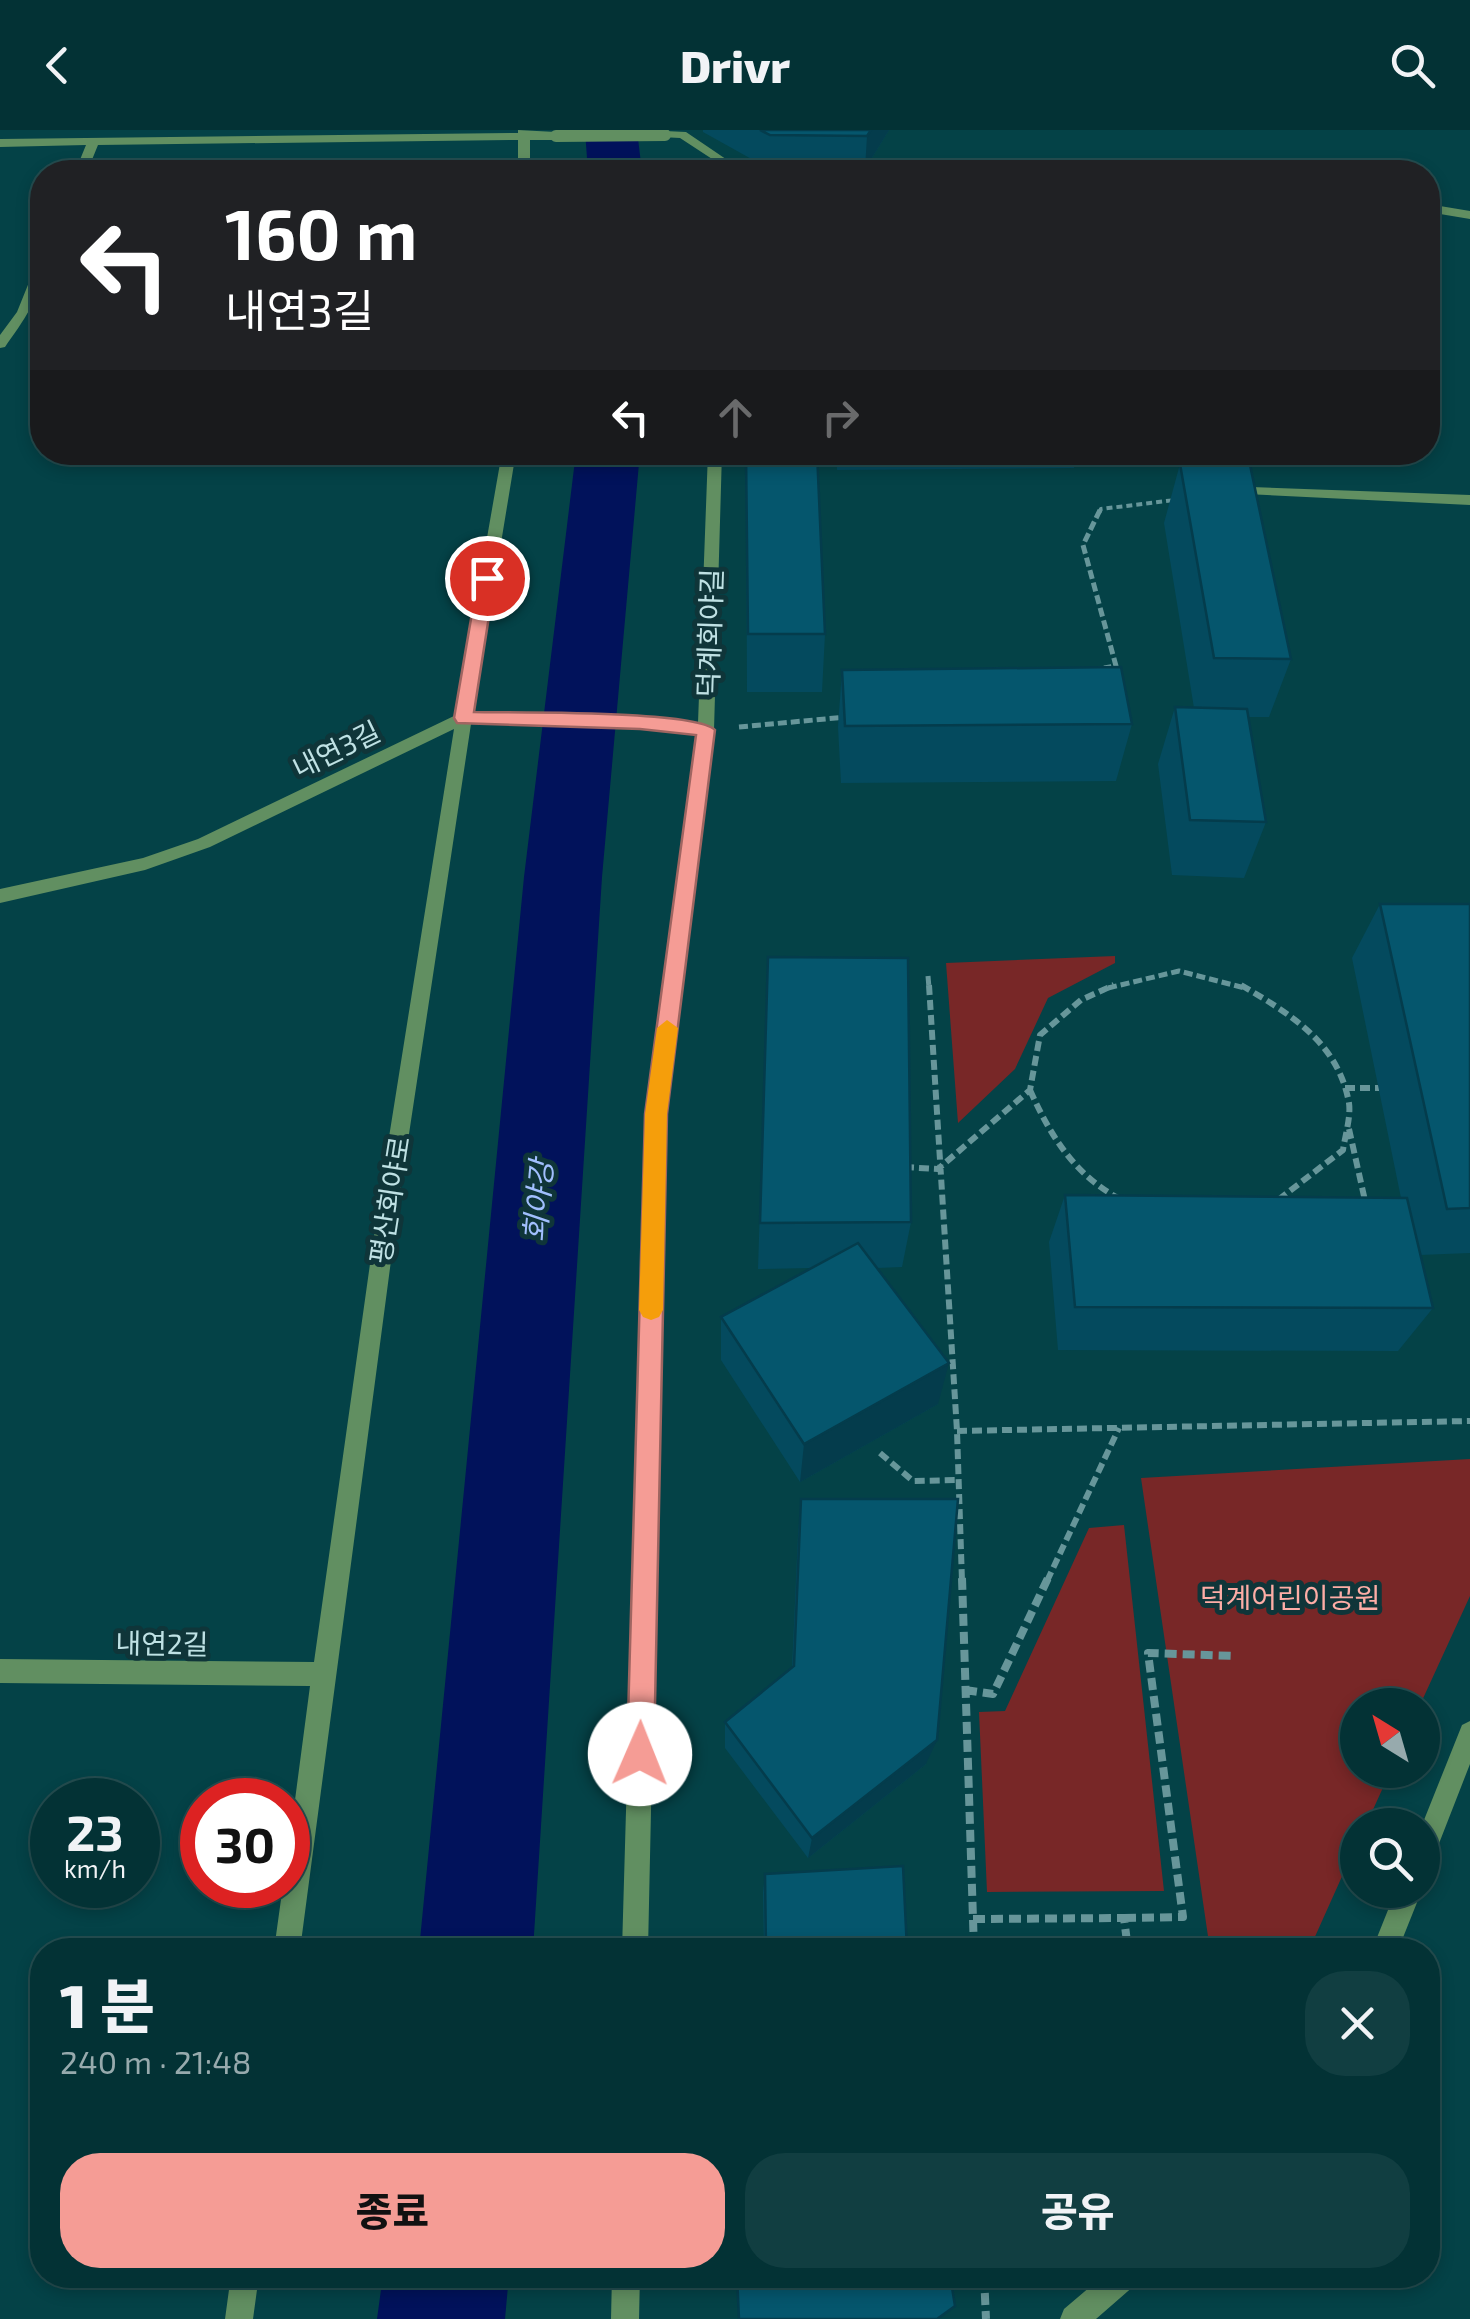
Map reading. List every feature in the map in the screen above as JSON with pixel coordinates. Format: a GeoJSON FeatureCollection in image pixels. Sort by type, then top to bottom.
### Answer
{"type":"FeatureCollection","features":[{"type":"Feature","properties":{"kind":"street"},"geometry":{"type":"LineString","coordinates":[[0,143],[682,132],[722,160]]}},
{"type":"Feature","properties":{"kind":"street"},"geometry":{"type":"LineString","coordinates":[[524,133],[524,160]]}},
{"type":"Feature","properties":{"kind":"street"},"geometry":{"type":"LineString","coordinates":[[86,160],[93,142]]}},
{"type":"Feature","properties":{"kind":"street"},"geometry":{"type":"LineString","coordinates":[[1440,210],[1470,216]]}},
{"type":"Feature","properties":{"kind":"street"},"geometry":{"type":"LineString","coordinates":[[0,344],[23,312],[30,295]]}},
{"type":"Feature","properties":{"kind":"street","name":"평산회야로"},"geometry":{"type":"LineString","coordinates":[[290,1938],[364,1366],[507,465]]}},
{"type":"Feature","properties":{"kind":"street","name":"덕계회야길"},"geometry":{"type":"LineString","coordinates":[[635,1938],[656,1114],[706,730],[715,465]]}},
{"type":"Feature","properties":{"kind":"street"},"geometry":{"type":"LineString","coordinates":[[1250,491],[1470,500]]}},
{"type":"Feature","properties":{"kind":"street","name":"내연3길"},"geometry":{"type":"LineString","coordinates":[[0,896],[145,864],[204,844],[464,718],[640,722],[706,730]]}},
{"type":"Feature","properties":{"kind":"street","name":"내연2길"},"geometry":{"type":"LineString","coordinates":[[0,1671],[324,1674]]}},
{"type":"Feature","properties":{"kind":"street"},"geometry":{"type":"LineString","coordinates":[[1440,1809],[1470,1733]]}},
{"type":"Feature","properties":{"kind":"street"},"geometry":{"type":"LineString","coordinates":[[1391,1938],[1402,1908]]}},
{"type":"Feature","properties":{"kind":"street"},"geometry":{"type":"LineString","coordinates":[[239,2319],[243,2288]]}},
{"type":"Feature","properties":{"kind":"street"},"geometry":{"type":"LineString","coordinates":[[625,2319],[626,2288]]}},
{"type":"Feature","properties":{"kind":"street"},"geometry":{"type":"LineString","coordinates":[[1074,2319],[1109,2288]]}},
{"type":"Feature","properties":{"kind":"path"},"geometry":{"type":"LineString","coordinates":[[1098,670],[1116,666],[1082,544],[1101,509],[1176,500]]}},
{"type":"Feature","properties":{"kind":"path"},"geometry":{"type":"LineString","coordinates":[[706,730],[855,716]]}},
{"type":"Feature","properties":{"kind":"path"},"geometry":{"type":"LineString","coordinates":[[1126,1201],[1095,1187],[1046,1129],[1030,1090],[1040,1036],[1081,1000],[1117,984],[1179,972],[1238,984],[1288,1013],[1334,1056],[1350,1106],[1343,1150],[1306,1182],[1263,1209]]}},
{"type":"Feature","properties":{"kind":"path"},"geometry":{"type":"LineString","coordinates":[[928,976],[957,1431],[974,1938]]}},
{"type":"Feature","properties":{"kind":"path"},"geometry":{"type":"LineString","coordinates":[[1345,1088],[1379,1088]]}},
{"type":"Feature","properties":{"kind":"path"},"geometry":{"type":"LineString","coordinates":[[902,1167],[938,1169],[1030,1090]]}},
{"type":"Feature","properties":{"kind":"path"},"geometry":{"type":"LineString","coordinates":[[1348,1123],[1366,1207]]}},
{"type":"Feature","properties":{"kind":"path"},"geometry":{"type":"LineString","coordinates":[[957,1431],[1470,1420]]}},
{"type":"Feature","properties":{"kind":"path"},"geometry":{"type":"LineString","coordinates":[[965,1690],[993,1694],[1119,1428]]}},
{"type":"Feature","properties":{"kind":"path"},"geometry":{"type":"LineString","coordinates":[[880,1453],[912,1481],[958,1480]]}},
{"type":"Feature","properties":{"kind":"path"},"geometry":{"type":"LineString","coordinates":[[973,1919],[1182,1917],[1148,1653],[1236,1656]]}},
{"type":"Feature","properties":{"kind":"path"},"geometry":{"type":"LineString","coordinates":[[1124,1918],[1126,1938]]}},
{"type":"Feature","properties":{"kind":"path"},"geometry":{"type":"LineString","coordinates":[[985,2288],[986,2319]]}},
{"type":"Feature","properties":{"kind":"green space"},"geometry":{"type":"Polygon","coordinates":[[[1115,956],[1115,963],[1048,998],[1015,1069],[958,1123],[946,963],[1115,956]]]}},
{"type":"Feature","properties":{"kind":"green space","name":"덕계어린이공원"},"geometry":{"type":"Polygon","coordinates":[[[1470,1459],[1470,1596],[1428,1688],[1340,1688],[1340,1788],[1383,1788],[1374,1808],[1340,1808],[1340,1881],[1314,1938],[1208,1938],[1141,1478],[1470,1459]]]}},
{"type":"Feature","properties":{"kind":"green space"},"geometry":{"type":"Polygon","coordinates":[[[1124,1525],[1164,1891],[987,1892],[979,1712],[1005,1711],[1089,1528],[1124,1525]]]}},
{"type":"Feature","properties":{"kind":"building"},"geometry":{"type":"Polygon","coordinates":[[[760,130],[871,130],[867,136],[770,135],[760,130]]]}},
{"type":"Feature","properties":{"kind":"building"},"geometry":{"type":"Polygon","coordinates":[[[746,465],[818,465],[825,634],[748,634],[746,465]]]}},
{"type":"Feature","properties":{"kind":"building"},"geometry":{"type":"Polygon","coordinates":[[[1180,465],[1250,465],[1291,659],[1214,658],[1180,465]]]}},
{"type":"Feature","properties":{"kind":"building"},"geometry":{"type":"Polygon","coordinates":[[[1121,667],[1132,724],[845,726],[842,670],[1121,667]]]}},
{"type":"Feature","properties":{"kind":"building"},"geometry":{"type":"Polygon","coordinates":[[[1175,707],[1247,709],[1266,822],[1190,820],[1175,707]]]}},
{"type":"Feature","properties":{"kind":"building"},"geometry":{"type":"Polygon","coordinates":[[[1380,904],[1470,904],[1470,1208],[1447,1209],[1380,904]]]}},
{"type":"Feature","properties":{"kind":"building"},"geometry":{"type":"Polygon","coordinates":[[[768,957],[908,958],[911,1222],[760,1223],[768,957]]]}},
{"type":"Feature","properties":{"kind":"building"},"geometry":{"type":"Polygon","coordinates":[[[1065,1195],[1407,1198],[1433,1308],[1075,1307],[1065,1195]]]}},
{"type":"Feature","properties":{"kind":"building"},"geometry":{"type":"Polygon","coordinates":[[[858,1243],[949,1363],[804,1444],[721,1317],[858,1243]]]}},
{"type":"Feature","properties":{"kind":"building"},"geometry":{"type":"Polygon","coordinates":[[[801,1499],[958,1499],[937,1740],[812,1838],[725,1722],[794,1666],[801,1499]]]}},
{"type":"Feature","properties":{"kind":"building"},"geometry":{"type":"Polygon","coordinates":[[[903,1866],[906,1938],[766,1938],[765,1874],[903,1866]]]}},
{"type":"Feature","properties":{"kind":"building"},"geometry":{"type":"Polygon","coordinates":[[[738,2288],[952,2288],[955,2306],[937,2319],[739,2319],[738,2288]]]}},
{"type":"Feature","properties":{"kind":"waterway","name":"회야강"},"geometry":{"type":"LineString","coordinates":[[611,130],[614,160]]}},
{"type":"Feature","properties":{"kind":"waterway","name":"회야강"},"geometry":{"type":"LineString","coordinates":[[477,1938],[563,877],[607,465]]}},
{"type":"Feature","properties":{"kind":"waterway","name":"회야강"},"geometry":{"type":"LineString","coordinates":[[441,2319],[445,2288]]}},
{"type":"Feature","properties":{"kind":"slow traffic"},"geometry":{"type":"LineString","coordinates":[[651,1310],[656,1114],[667,1028]]}},
{"type":"Feature","properties":{"kind":"route"},"geometry":{"type":"LineString","coordinates":[[487,578],[464,718],[640,722],[706,730],[656,1114],[640,1754]]}}]}
